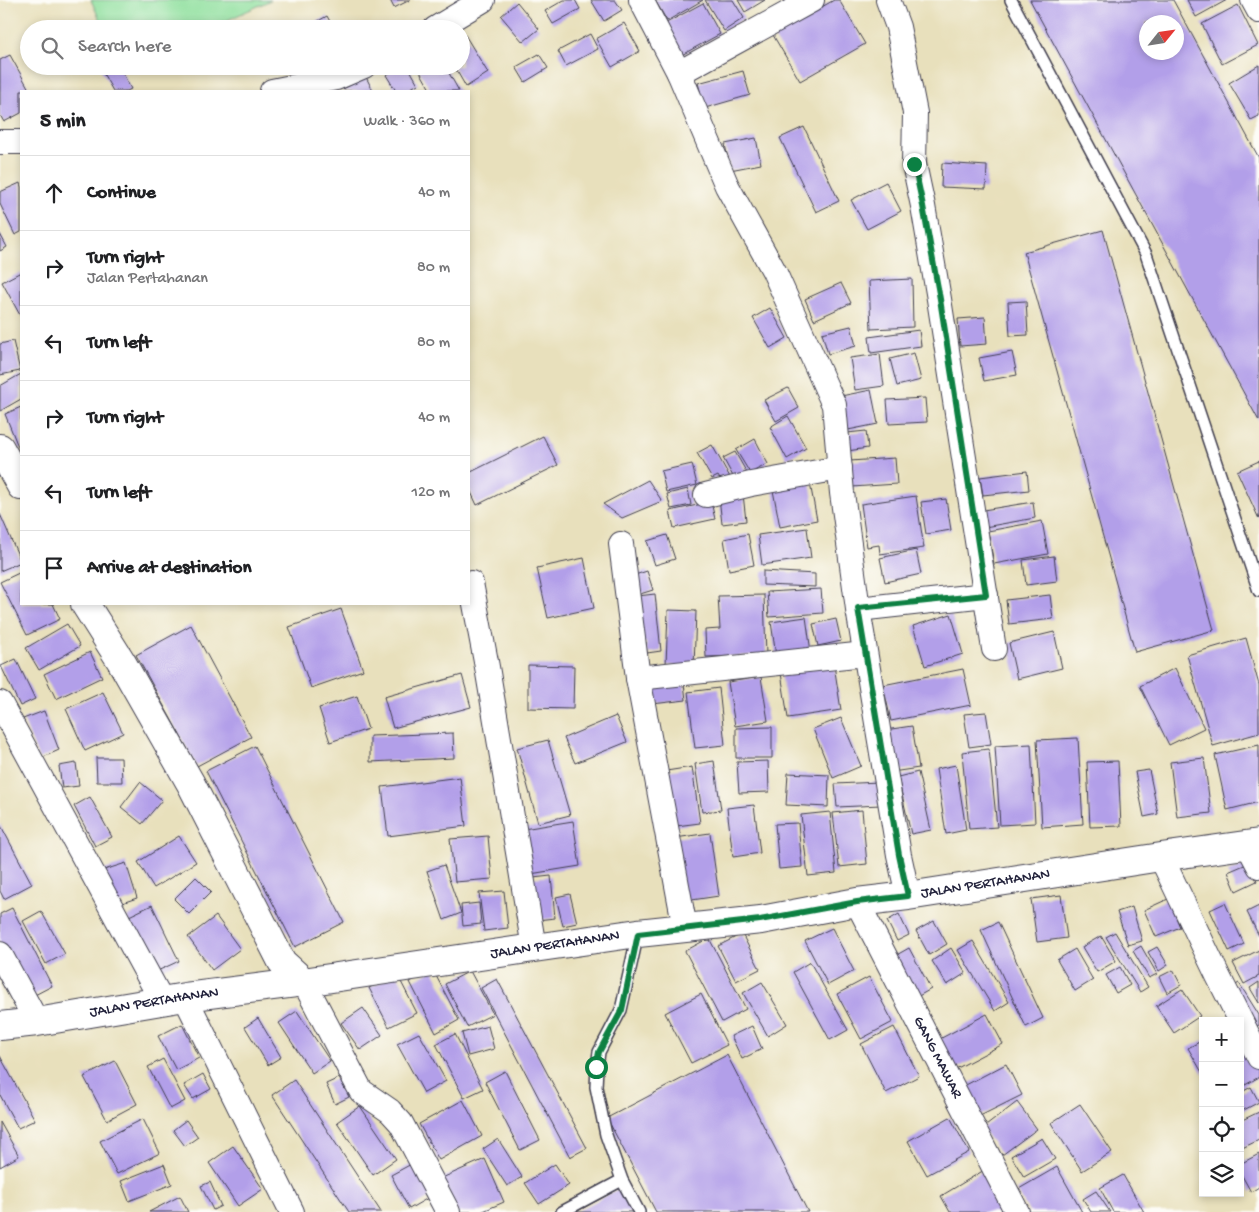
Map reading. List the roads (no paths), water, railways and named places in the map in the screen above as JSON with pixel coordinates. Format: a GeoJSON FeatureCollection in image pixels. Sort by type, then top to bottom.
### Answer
{"type":"FeatureCollection","features":[{"type":"Feature","properties":{"kind":"main road"},"geometry":{"type":"LineString","coordinates":[[0,448],[20,484]]}},
{"type":"Feature","properties":{"kind":"main road"},"geometry":{"type":"LineString","coordinates":[[86,605],[121,661],[191,784],[282,962],[304,982]]}},
{"type":"Feature","properties":{"kind":"main road","name":"JALAN PERTAHANAN"},"geometry":{"type":"LineString","coordinates":[[0,1026],[37,1022],[174,999],[534,948],[760,920],[857,902],[908,896],[1161,857],[1255,851]]}},
{"type":"Feature","properties":{"kind":"street"},"geometry":{"type":"LineString","coordinates":[[450,20],[483,0]]}},
{"type":"Feature","properties":{"kind":"street"},"geometry":{"type":"LineString","coordinates":[[641,0],[679,73],[728,186],[774,271],[834,405],[842,493],[858,608],[899,855],[908,896]]}},
{"type":"Feature","properties":{"kind":"street"},"geometry":{"type":"LineString","coordinates":[[679,73],[812,0]]}},
{"type":"Feature","properties":{"kind":"street"},"geometry":{"type":"LineString","coordinates":[[888,0],[898,27],[915,113],[914,164],[940,299],[994,648]]}},
{"type":"Feature","properties":{"kind":"street"},"geometry":{"type":"LineString","coordinates":[[1253,0],[1259,11]]}},
{"type":"Feature","properties":{"kind":"street"},"geometry":{"type":"LineString","coordinates":[[277,90],[343,75]]}},
{"type":"Feature","properties":{"kind":"street"},"geometry":{"type":"LineString","coordinates":[[0,142],[20,142]]}},
{"type":"Feature","properties":{"kind":"street"},"geometry":{"type":"LineString","coordinates":[[706,495],[750,484],[840,468]]}},
{"type":"Feature","properties":{"kind":"street"},"geometry":{"type":"LineString","coordinates":[[621,544],[638,678],[685,928]]}},
{"type":"Feature","properties":{"kind":"street"},"geometry":{"type":"LineString","coordinates":[[471,583],[534,948]]}},
{"type":"Feature","properties":{"kind":"street"},"geometry":{"type":"LineString","coordinates":[[858,608],[986,595]]}},
{"type":"Feature","properties":{"kind":"street"},"geometry":{"type":"LineString","coordinates":[[638,678],[865,654]]}},
{"type":"Feature","properties":{"kind":"street"},"geometry":{"type":"LineString","coordinates":[[0,703],[174,999],[292,1212]]}},
{"type":"Feature","properties":{"kind":"street"},"geometry":{"type":"LineString","coordinates":[[1161,857],[1259,1057]]}},
{"type":"Feature","properties":{"kind":"street","name":"GANG MAWAR"},"geometry":{"type":"LineString","coordinates":[[857,902],[1017,1212]]}},
{"type":"Feature","properties":{"kind":"street"},"geometry":{"type":"LineString","coordinates":[[0,954],[37,1022]]}},
{"type":"Feature","properties":{"kind":"street"},"geometry":{"type":"LineString","coordinates":[[304,982],[361,1091],[390,1111],[401,1123],[448,1212]]}},
{"type":"Feature","properties":{"kind":"lane"},"geometry":{"type":"LineString","coordinates":[[1011,0],[1146,254],[1259,590]]}},
{"type":"Feature","properties":{"kind":"lane"},"geometry":{"type":"LineString","coordinates":[[638,934],[622,1010],[599,1052],[596,1067],[596,1087],[606,1135],[622,1180],[639,1212]]}},
{"type":"Feature","properties":{"kind":"lane"},"geometry":{"type":"LineString","coordinates":[[562,1212],[622,1180]]}}]}
